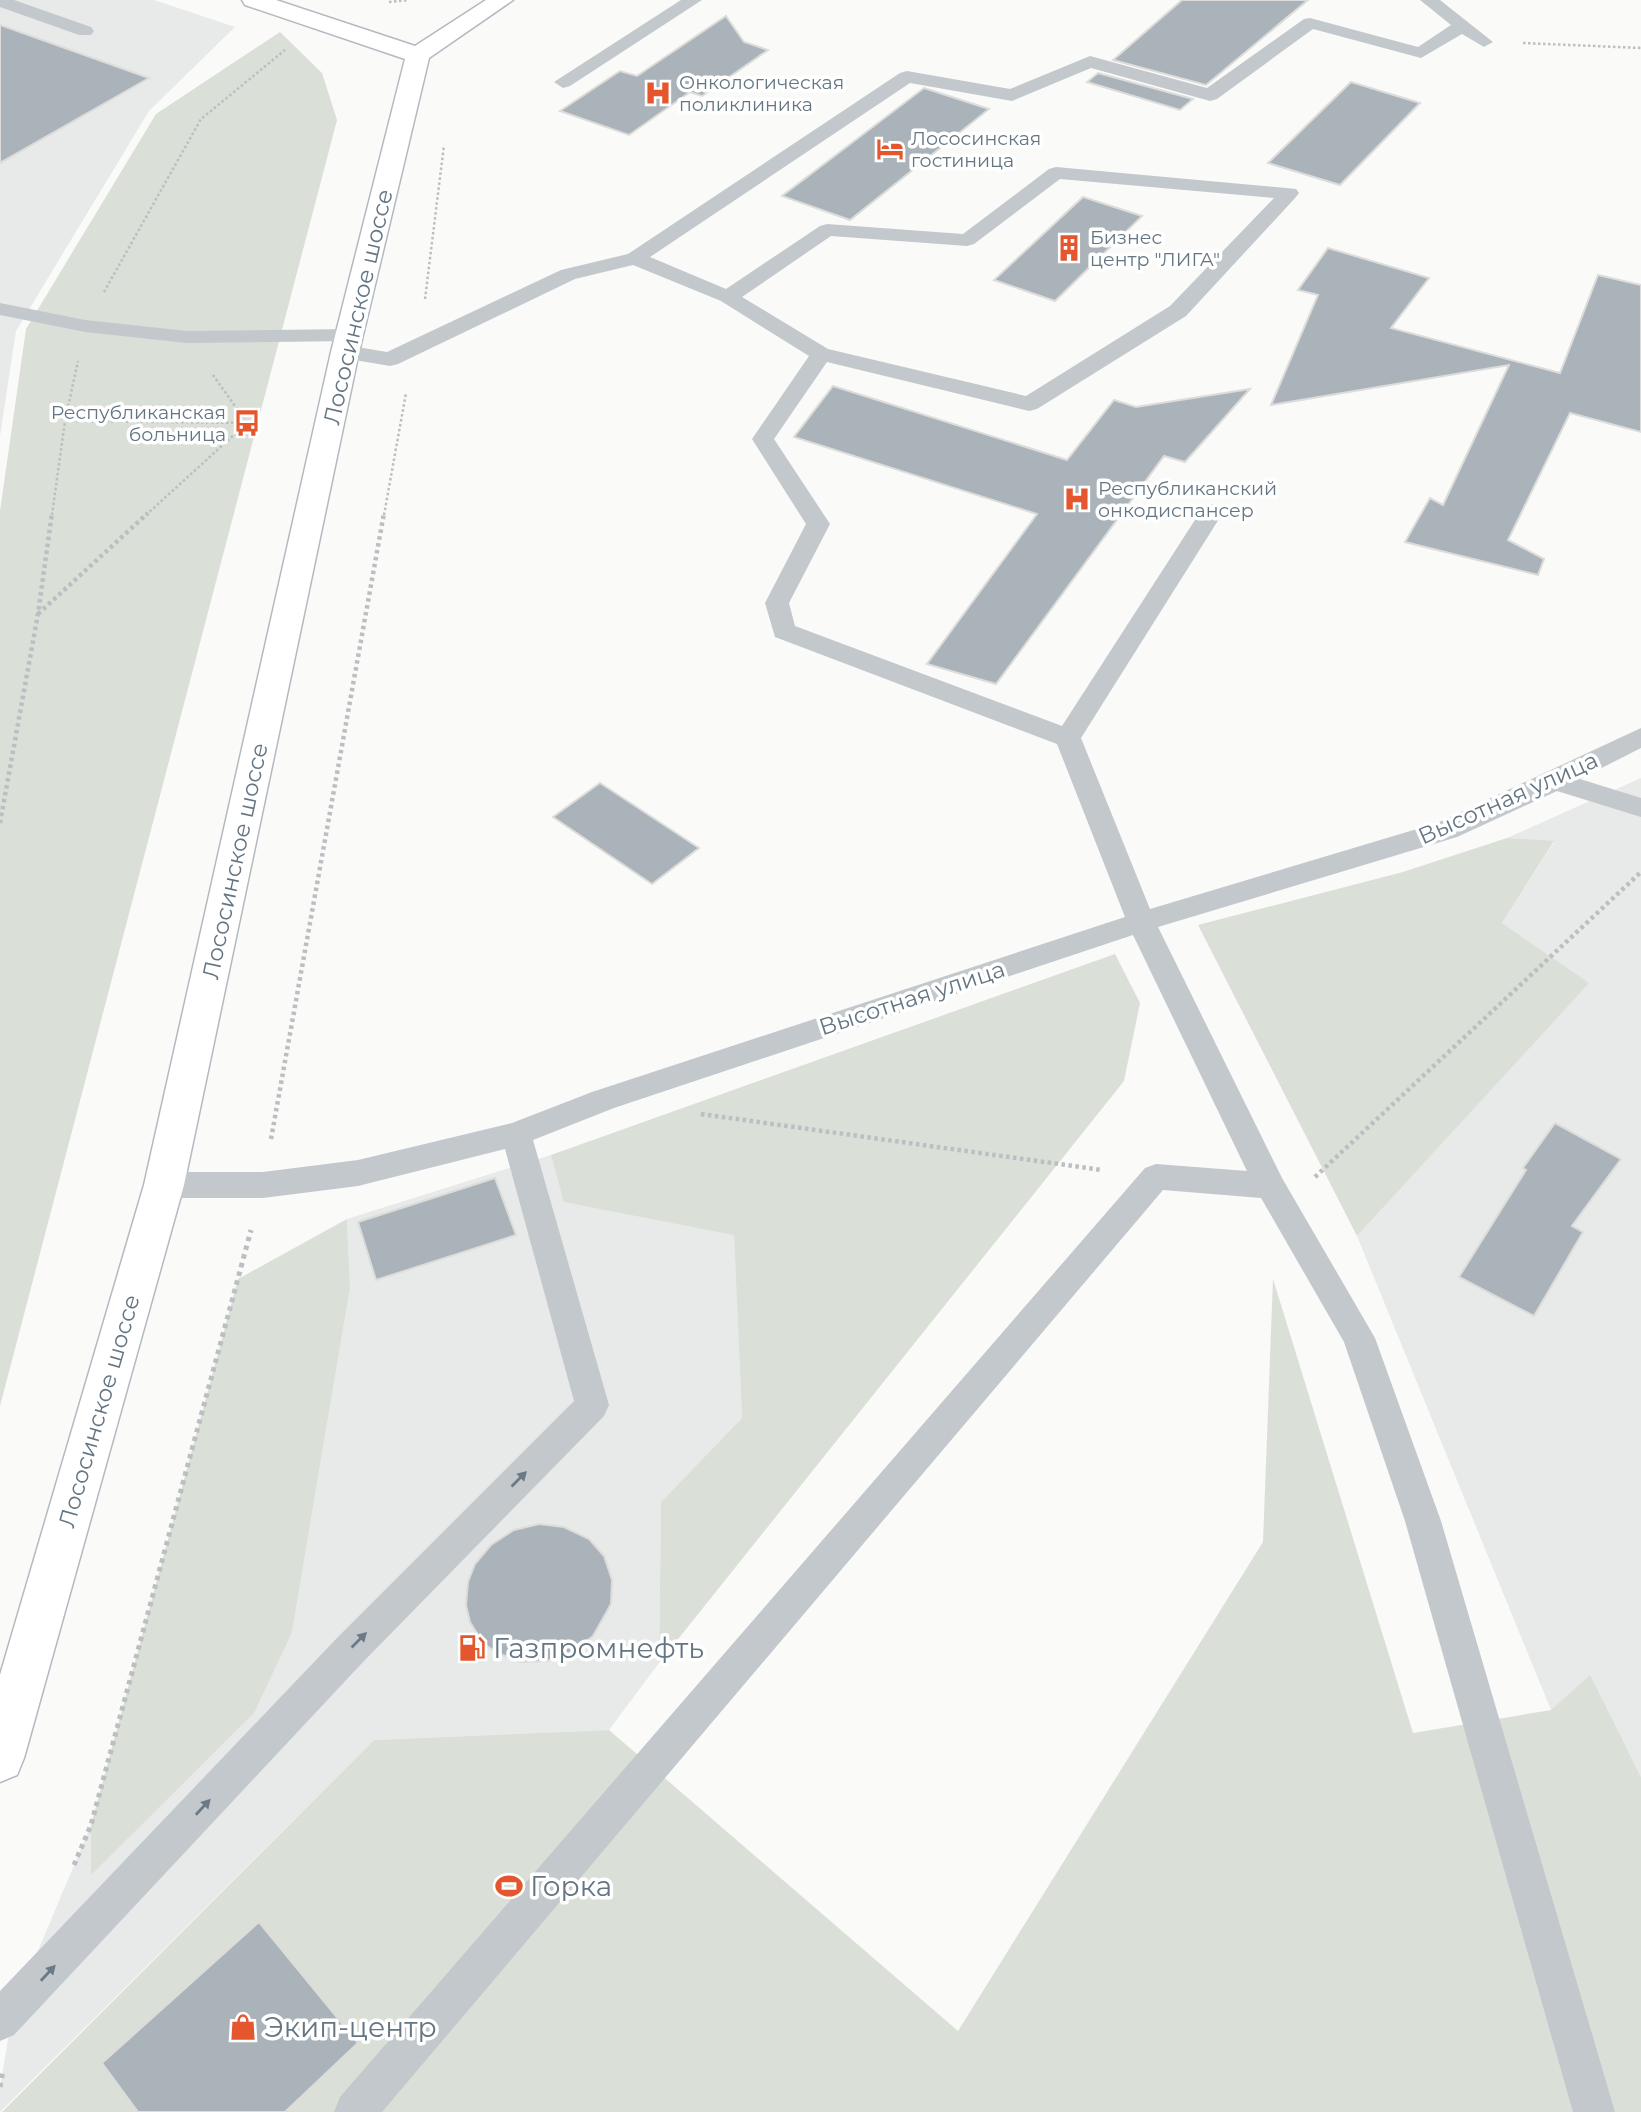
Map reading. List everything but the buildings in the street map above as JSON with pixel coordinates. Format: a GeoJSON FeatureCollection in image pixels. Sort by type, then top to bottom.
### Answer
{"type":"FeatureCollection","features":[{"type":"Feature","properties":{"kind":"main road"},"geometry":{"type":"LineString","coordinates":[[253,0],[418,55],[502,0]]}},
{"type":"Feature","properties":{"kind":"main road","name":"Лососинское шоссе"},"geometry":{"type":"LineString","coordinates":[[0,1758],[164,1185],[347,343],[418,55]]}},
{"type":"Feature","properties":{"kind":"lane"},"geometry":{"type":"LineString","coordinates":[[563,82],[693,0]]}},
{"type":"Feature","properties":{"kind":"lane"},"geometry":{"type":"LineString","coordinates":[[1429,0],[1484,42]]}},
{"type":"Feature","properties":{"kind":"lane"},"geometry":{"type":"LineString","coordinates":[[0,1],[85,31]]}},
{"type":"Feature","properties":{"kind":"lane"},"geometry":{"type":"LineString","coordinates":[[0,334],[8,312],[85,326],[187,337],[347,343],[390,359],[568,274],[635,258],[907,77],[1012,95],[1090,62],[1210,95],[1310,23],[1420,53],[1461,27]]}},
{"type":"Feature","properties":{"kind":"lane"},"geometry":{"type":"LineString","coordinates":[[635,258],[728,297],[821,354],[1029,404],[1178,311],[1289,194],[1056,173],[967,240],[827,230],[728,297]]}},
{"type":"Feature","properties":{"kind":"lane"},"geometry":{"type":"LineString","coordinates":[[821,354],[762,439],[818,524],[777,603],[784,631],[1068,738],[1141,922],[1270,1186],[1359,1338],[1419,1508],[1594,2112]]}},
{"type":"Feature","properties":{"kind":"lane"},"geometry":{"type":"LineString","coordinates":[[1068,738],[1212,511]]}},
{"type":"Feature","properties":{"kind":"lane","name":"Высотная улица"},"geometry":{"type":"LineString","coordinates":[[164,1185],[263,1185],[358,1173],[516,1134],[603,1100],[1141,922],[1447,830],[1555,781],[1641,737]]}},
{"type":"Feature","properties":{"kind":"lane"},"geometry":{"type":"LineString","coordinates":[[1555,781],[1641,808]]}},
{"type":"Feature","properties":{"kind":"lane"},"geometry":{"type":"LineString","coordinates":[[0,2021],[350,1650],[592,1405],[516,1134]]}},
{"type":"Feature","properties":{"kind":"lane"},"geometry":{"type":"LineString","coordinates":[[355,2112],[1156,1177],[1270,1186]]}},
{"type":"Feature","properties":{"kind":"path"},"geometry":{"type":"LineString","coordinates":[[1484,42],[1641,48]]}},
{"type":"Feature","properties":{"kind":"path"},"geometry":{"type":"LineString","coordinates":[[90,1825],[263,1185],[424,302],[445,137]]}},
{"type":"Feature","properties":{"kind":"path"},"geometry":{"type":"LineString","coordinates":[[187,337],[247,423]]}},
{"type":"Feature","properties":{"kind":"path"},"geometry":{"type":"LineString","coordinates":[[65,421],[247,423]]}},
{"type":"Feature","properties":{"kind":"path"},"geometry":{"type":"LineString","coordinates":[[38,614],[247,423]]}},
{"type":"Feature","properties":{"kind":"path"},"geometry":{"type":"LineString","coordinates":[[1270,1186],[1317,1176],[1641,872]]}},
{"type":"Feature","properties":{"kind":"path"},"geometry":{"type":"LineString","coordinates":[[700,1114],[1156,1177]]}},
{"type":"Feature","properties":{"kind":"shaded area"},"geometry":{"type":"Polygon","coordinates":[[[0,0],[154,0],[235,27],[149,111],[16,331],[0,436],[0,0]]]}},
{"type":"Feature","properties":{"kind":"shaded area"},"geometry":{"type":"Polygon","coordinates":[[[280,32],[322,73],[337,120],[0,1406],[0,511],[26,329],[156,114],[280,32]]]}},
{"type":"Feature","properties":{"kind":"shaded area"},"geometry":{"type":"Polygon","coordinates":[[[1641,778],[1641,1777],[1590,1676],[1551,1710],[1357,1236],[1588,983],[1502,923],[1554,842],[1507,838],[1641,778]]]}},
{"type":"Feature","properties":{"kind":"shaded area"},"geometry":{"type":"Polygon","coordinates":[[[1507,838],[1554,841],[1502,923],[1589,983],[1357,1236],[1198,925],[1403,872],[1507,838]]]}},
{"type":"Feature","properties":{"kind":"shaded area"},"geometry":{"type":"Polygon","coordinates":[[[1115,954],[1140,1003],[1124,1081],[659,1663],[661,1502],[742,1418],[734,1235],[564,1202],[551,1155],[1115,954]]]}},
{"type":"Feature","properties":{"kind":"shaded area","name":"Газпромнефть"},"geometry":{"type":"Polygon","coordinates":[[[551,1155],[565,1202],[734,1234],[742,1418],[661,1502],[659,1663],[609,1730],[374,1740],[0,2112],[0,2087],[13,2010],[91,1825],[91,1874],[292,1632],[350,1288],[347,1219],[551,1155]]]}},
{"type":"Feature","properties":{"kind":"shaded area"},"geometry":{"type":"Polygon","coordinates":[[[347,1219],[350,1288],[292,1632],[254,1713],[91,1875],[91,1825],[238,1279],[347,1219]]]}},
{"type":"Feature","properties":{"kind":"shaded area"},"geometry":{"type":"Polygon","coordinates":[[[1273,1279],[1413,1733],[1551,1710],[1590,1675],[1641,1777],[1641,2112],[2,2112],[374,1740],[609,1730],[958,2031],[1263,1542],[1273,1279]]]}},
{"type":"Feature","properties":{"kind":"place","name":"Онкологическая поликлиника"},"geometry":{"type":"Point","coordinates":[658,93]}},
{"type":"Feature","properties":{"kind":"place","name":"Лососинская гостиница"},"geometry":{"type":"Point","coordinates":[890,149]}},
{"type":"Feature","properties":{"kind":"place","name":"Бизнес центр \"ЛИГА\""},"geometry":{"type":"Point","coordinates":[1069,248]}},
{"type":"Feature","properties":{"kind":"place","name":"Республиканская больница"},"geometry":{"type":"Point","coordinates":[247,423]}},
{"type":"Feature","properties":{"kind":"place","name":"Республиканский онкодиспансер"},"geometry":{"type":"Point","coordinates":[1077,499]}},
{"type":"Feature","properties":{"kind":"place","name":"Газпромнефть"},"geometry":{"type":"Point","coordinates":[472,1648]}},
{"type":"Feature","properties":{"kind":"place","name":"Горка"},"geometry":{"type":"Point","coordinates":[509,1886]}},
{"type":"Feature","properties":{"kind":"place","name":"Экип-центр"},"geometry":{"type":"Point","coordinates":[243,2027]}}]}
